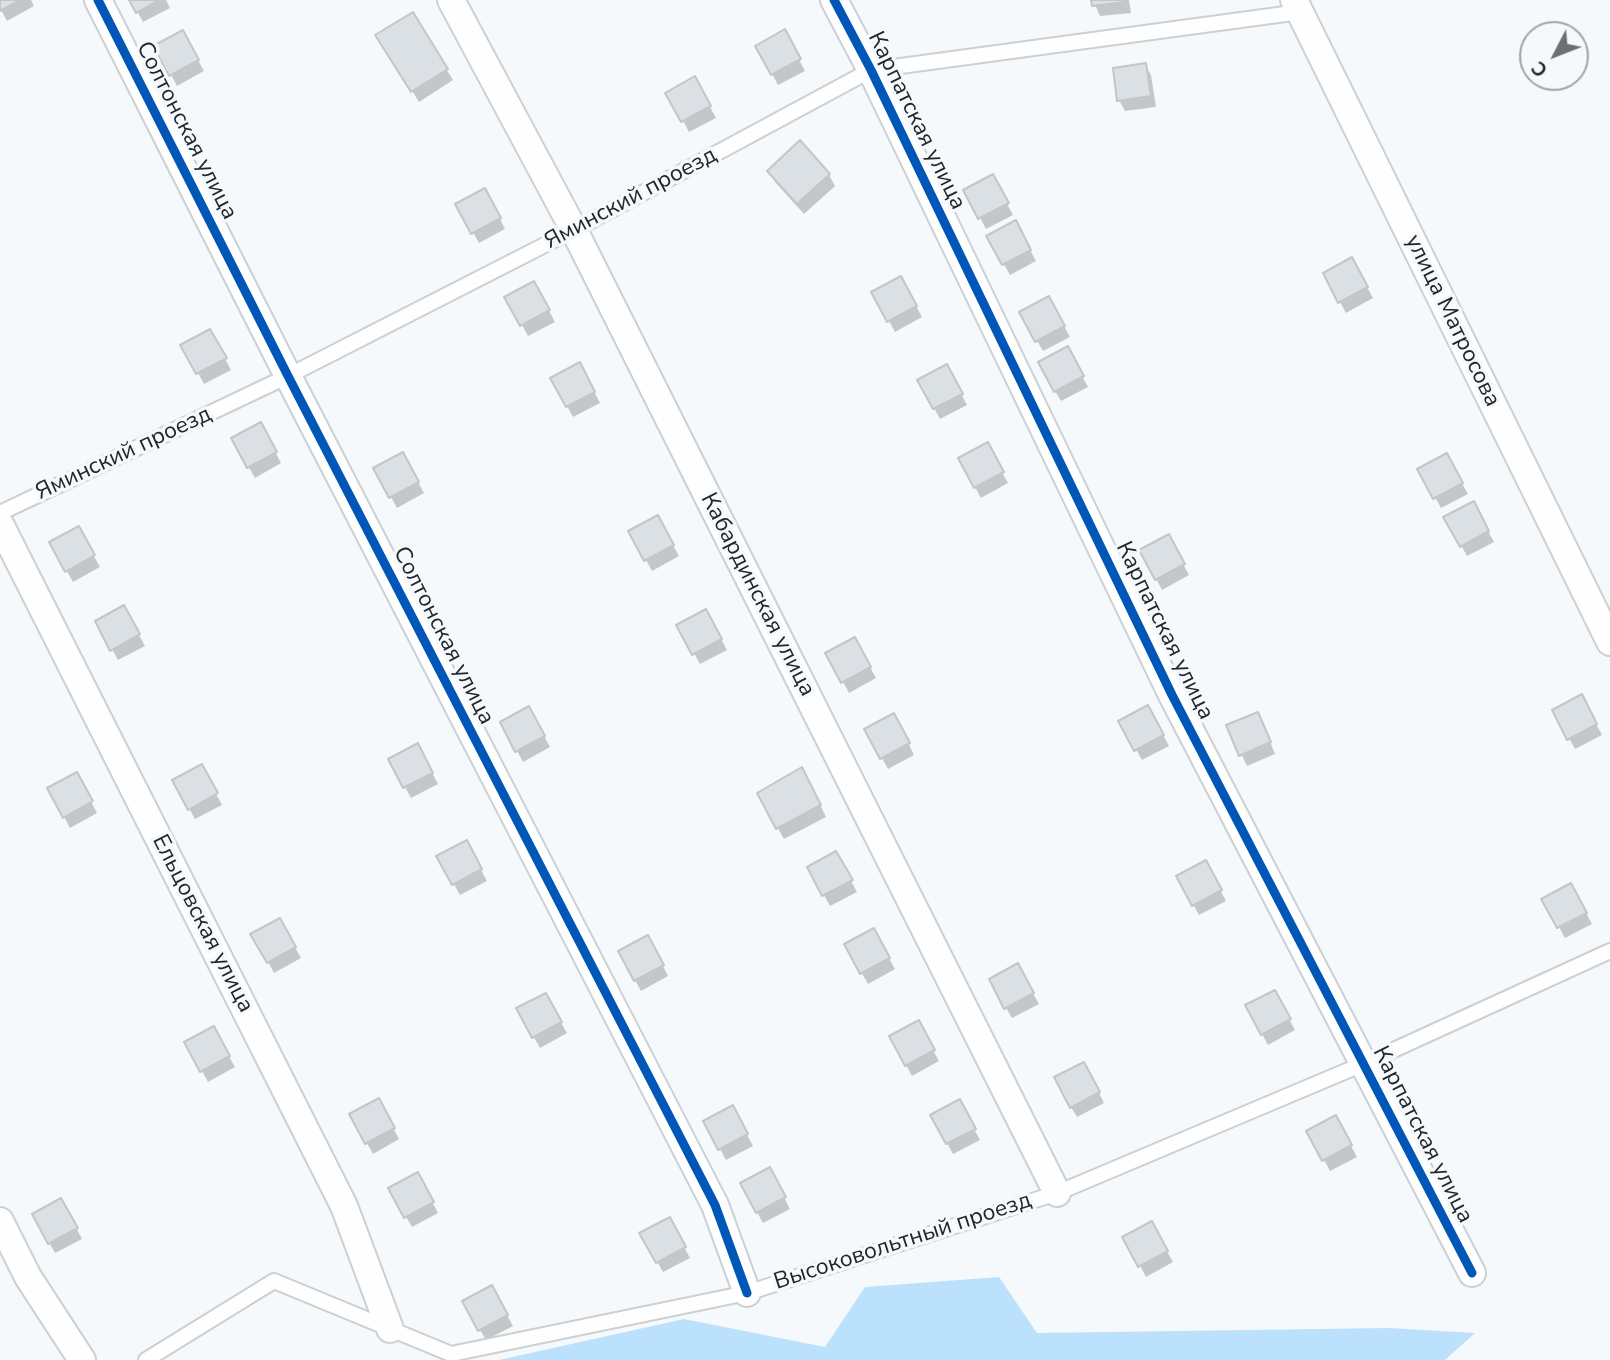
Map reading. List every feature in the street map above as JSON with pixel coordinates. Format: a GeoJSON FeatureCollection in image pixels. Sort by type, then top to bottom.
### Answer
{"type":"FeatureCollection","features":[{"type":"Feature","properties":{"kind":"street","name":"Солтонская улица"},"geometry":{"type":"LineString","coordinates":[[98,0],[288,376],[715,1206],[747,1293]]}},
{"type":"Feature","properties":{"kind":"street","name":"Кабардинская улица"},"geometry":{"type":"LineString","coordinates":[[451,0],[574,230],[1057,1192]]}},
{"type":"Feature","properties":{"kind":"street","name":"Карпатская улица"},"geometry":{"type":"LineString","coordinates":[[834,0],[871,70],[1172,695],[1472,1273]]}},
{"type":"Feature","properties":{"kind":"street","name":"улица Матросова"},"geometry":{"type":"LineString","coordinates":[[1297,6],[1610,642]]}},
{"type":"Feature","properties":{"kind":"street","name":"Ельцовская улица"},"geometry":{"type":"LineString","coordinates":[[0,524],[344,1206],[390,1329]]}},
{"type":"Feature","properties":{"kind":"street"},"geometry":{"type":"LineString","coordinates":[[0,1221],[28,1276],[82,1360]]}},
{"type":"Feature","properties":{"kind":"lane","name":"Яминский проезд"},"geometry":{"type":"LineString","coordinates":[[0,513],[288,376],[574,230],[871,70],[1297,6]]}},
{"type":"Feature","properties":{"kind":"lane","name":"Высоковольтный проезд"},"geometry":{"type":"LineString","coordinates":[[146,1360],[275,1281],[451,1354],[747,1293],[1057,1192],[1363,1063],[1610,951]]}},
{"type":"Feature","properties":{"kind":"shaded area"},"geometry":{"type":"Polygon","coordinates":[[[999,1277],[1037,1333],[1389,1328],[1475,1333],[1445,1360],[499,1360],[684,1319],[825,1347],[865,1287],[999,1277]]]}},
{"type":"Feature","properties":{"kind":"building"},"geometry":{"type":"Polygon","coordinates":[[[0,0],[20,0],[0,11],[0,0]]]}},
{"type":"Feature","properties":{"kind":"building"},"geometry":{"type":"Polygon","coordinates":[[[129,0],[159,0],[136,13],[129,0]]]}},
{"type":"Feature","properties":{"kind":"building"},"geometry":{"type":"Polygon","coordinates":[[[1091,0],[1126,0],[1126,2],[1092,6],[1091,0]]]}},
{"type":"Feature","properties":{"kind":"building"},"geometry":{"type":"Polygon","coordinates":[[[413,12],[448,69],[411,92],[375,35],[413,12]]]}},
{"type":"Feature","properties":{"kind":"building"},"geometry":{"type":"Polygon","coordinates":[[[785,29],[801,59],[771,75],[755,46],[785,29]]]}},
{"type":"Feature","properties":{"kind":"building"},"geometry":{"type":"Polygon","coordinates":[[[183,30],[199,60],[169,76],[153,46],[183,30]]]}},
{"type":"Feature","properties":{"kind":"building"},"geometry":{"type":"Polygon","coordinates":[[[1146,63],[1151,96],[1117,101],[1113,68],[1146,63]]]}},
{"type":"Feature","properties":{"kind":"building"},"geometry":{"type":"Polygon","coordinates":[[[695,76],[711,106],[681,122],[665,93],[695,76]]]}},
{"type":"Feature","properties":{"kind":"building"},"geometry":{"type":"Polygon","coordinates":[[[800,140],[830,174],[797,204],[767,171],[800,140]]]}},
{"type":"Feature","properties":{"kind":"building"},"geometry":{"type":"Polygon","coordinates":[[[993,174],[1009,203],[978,219],[963,190],[993,174]]]}},
{"type":"Feature","properties":{"kind":"building"},"geometry":{"type":"Polygon","coordinates":[[[485,188],[501,218],[471,234],[455,204],[485,188]]]}},
{"type":"Feature","properties":{"kind":"building"},"geometry":{"type":"Polygon","coordinates":[[[1016,220],[1031,250],[1002,265],[986,236],[1016,220]]]}},
{"type":"Feature","properties":{"kind":"building"},"geometry":{"type":"Polygon","coordinates":[[[1352,257],[1368,287],[1338,303],[1323,273],[1352,257]]]}},
{"type":"Feature","properties":{"kind":"building"},"geometry":{"type":"Polygon","coordinates":[[[901,276],[917,306],[887,322],[871,292],[901,276]]]}},
{"type":"Feature","properties":{"kind":"building"},"geometry":{"type":"Polygon","coordinates":[[[534,281],[550,310],[520,326],[504,297],[534,281]]]}},
{"type":"Feature","properties":{"kind":"building"},"geometry":{"type":"Polygon","coordinates":[[[1049,296],[1065,326],[1035,342],[1019,312],[1049,296]]]}},
{"type":"Feature","properties":{"kind":"building"},"geometry":{"type":"Polygon","coordinates":[[[210,329],[227,358],[196,374],[180,345],[210,329]]]}},
{"type":"Feature","properties":{"kind":"building"},"geometry":{"type":"Polygon","coordinates":[[[1068,346],[1084,376],[1054,392],[1038,362],[1068,346]]]}},
{"type":"Feature","properties":{"kind":"building"},"geometry":{"type":"Polygon","coordinates":[[[580,362],[595,392],[566,407],[550,378],[580,362]]]}},
{"type":"Feature","properties":{"kind":"building"},"geometry":{"type":"Polygon","coordinates":[[[947,364],[963,394],[933,409],[917,380],[947,364]]]}},
{"type":"Feature","properties":{"kind":"building"},"geometry":{"type":"Polygon","coordinates":[[[261,422],[277,452],[247,468],[231,438],[261,422]]]}},
{"type":"Feature","properties":{"kind":"building"},"geometry":{"type":"Polygon","coordinates":[[[988,442],[1004,472],[974,488],[958,458],[988,442]]]}},
{"type":"Feature","properties":{"kind":"building"},"geometry":{"type":"Polygon","coordinates":[[[403,452],[419,482],[389,498],[373,468],[403,452]]]}},
{"type":"Feature","properties":{"kind":"building"},"geometry":{"type":"Polygon","coordinates":[[[1447,453],[1463,483],[1433,499],[1417,469],[1447,453]]]}},
{"type":"Feature","properties":{"kind":"building"},"geometry":{"type":"Polygon","coordinates":[[[1474,501],[1489,531],[1460,547],[1443,517],[1474,501]]]}},
{"type":"Feature","properties":{"kind":"building"},"geometry":{"type":"Polygon","coordinates":[[[658,515],[674,545],[644,561],[628,531],[658,515]]]}},
{"type":"Feature","properties":{"kind":"building"},"geometry":{"type":"Polygon","coordinates":[[[79,526],[95,555],[65,572],[49,542],[79,526]]]}},
{"type":"Feature","properties":{"kind":"building"},"geometry":{"type":"Polygon","coordinates":[[[1169,534],[1185,564],[1155,580],[1139,550],[1169,534]]]}},
{"type":"Feature","properties":{"kind":"building"},"geometry":{"type":"Polygon","coordinates":[[[124,605],[140,634],[110,651],[95,621],[124,605]]]}},
{"type":"Feature","properties":{"kind":"building"},"geometry":{"type":"Polygon","coordinates":[[[706,609],[722,639],[692,655],[676,625],[706,609]]]}},
{"type":"Feature","properties":{"kind":"building"},"geometry":{"type":"Polygon","coordinates":[[[855,637],[871,667],[841,683],[825,653],[855,637]]]}},
{"type":"Feature","properties":{"kind":"building"},"geometry":{"type":"Polygon","coordinates":[[[1582,694],[1597,724],[1567,740],[1552,710],[1582,694]]]}},
{"type":"Feature","properties":{"kind":"building"},"geometry":{"type":"Polygon","coordinates":[[[1148,705],[1164,735],[1134,751],[1118,721],[1148,705]]]}},
{"type":"Feature","properties":{"kind":"building"},"geometry":{"type":"Polygon","coordinates":[[[529,706],[545,736],[515,752],[500,722],[529,706]]]}},
{"type":"Feature","properties":{"kind":"building"},"geometry":{"type":"Polygon","coordinates":[[[1258,712],[1271,742],[1239,756],[1226,725],[1258,712]]]}},
{"type":"Feature","properties":{"kind":"building"},"geometry":{"type":"Polygon","coordinates":[[[894,713],[910,743],[880,759],[864,729],[894,713]]]}},
{"type":"Feature","properties":{"kind":"building"},"geometry":{"type":"Polygon","coordinates":[[[418,743],[433,773],[403,788],[388,759],[418,743]]]}},
{"type":"Feature","properties":{"kind":"building"},"geometry":{"type":"Polygon","coordinates":[[[202,764],[218,793],[188,810],[172,780],[202,764]]]}},
{"type":"Feature","properties":{"kind":"building"},"geometry":{"type":"Polygon","coordinates":[[[802,767],[821,805],[776,829],[757,793],[802,767]]]}},
{"type":"Feature","properties":{"kind":"building"},"geometry":{"type":"Polygon","coordinates":[[[77,772],[93,801],[63,818],[47,788],[77,772]]]}},
{"type":"Feature","properties":{"kind":"building"},"geometry":{"type":"Polygon","coordinates":[[[467,840],[482,869],[452,885],[436,856],[467,840]]]}},
{"type":"Feature","properties":{"kind":"building"},"geometry":{"type":"Polygon","coordinates":[[[836,851],[853,880],[822,896],[807,867],[836,851]]]}},
{"type":"Feature","properties":{"kind":"building"},"geometry":{"type":"Polygon","coordinates":[[[1206,860],[1222,890],[1192,906],[1176,876],[1206,860]]]}},
{"type":"Feature","properties":{"kind":"building"},"geometry":{"type":"Polygon","coordinates":[[[1571,883],[1587,913],[1557,928],[1541,899],[1571,883]]]}},
{"type":"Feature","properties":{"kind":"building"},"geometry":{"type":"Polygon","coordinates":[[[280,918],[296,947],[267,963],[250,934],[280,918]]]}},
{"type":"Feature","properties":{"kind":"building"},"geometry":{"type":"Polygon","coordinates":[[[874,928],[890,958],[860,974],[844,944],[874,928]]]}},
{"type":"Feature","properties":{"kind":"building"},"geometry":{"type":"Polygon","coordinates":[[[648,935],[664,965],[634,981],[618,951],[648,935]]]}},
{"type":"Feature","properties":{"kind":"building"},"geometry":{"type":"Polygon","coordinates":[[[1018,963],[1034,993],[1004,1009],[989,979],[1018,963]]]}},
{"type":"Feature","properties":{"kind":"building"},"geometry":{"type":"Polygon","coordinates":[[[1275,990],[1291,1019],[1261,1035],[1245,1005],[1275,990]]]}},
{"type":"Feature","properties":{"kind":"building"},"geometry":{"type":"Polygon","coordinates":[[[546,993],[562,1022],[532,1038],[516,1008],[546,993]]]}},
{"type":"Feature","properties":{"kind":"building"},"geometry":{"type":"Polygon","coordinates":[[[919,1020],[935,1050],[905,1066],[889,1036],[919,1020]]]}},
{"type":"Feature","properties":{"kind":"building"},"geometry":{"type":"Polygon","coordinates":[[[214,1026],[230,1056],[200,1072],[184,1042],[214,1026]]]}},
{"type":"Feature","properties":{"kind":"building"},"geometry":{"type":"Polygon","coordinates":[[[1084,1062],[1100,1092],[1070,1108],[1054,1077],[1084,1062]]]}},
{"type":"Feature","properties":{"kind":"building"},"geometry":{"type":"Polygon","coordinates":[[[379,1098],[395,1128],[365,1144],[349,1114],[379,1098]]]}},
{"type":"Feature","properties":{"kind":"building"},"geometry":{"type":"Polygon","coordinates":[[[960,1099],[976,1129],[946,1144],[930,1115],[960,1099]]]}},
{"type":"Feature","properties":{"kind":"building"},"geometry":{"type":"Polygon","coordinates":[[[733,1105],[748,1134],[718,1150],[703,1121],[733,1105]]]}},
{"type":"Feature","properties":{"kind":"building"},"geometry":{"type":"Polygon","coordinates":[[[1336,1115],[1352,1145],[1322,1161],[1306,1131],[1336,1115]]]}},
{"type":"Feature","properties":{"kind":"building"},"geometry":{"type":"Polygon","coordinates":[[[770,1167],[786,1197],[756,1213],[740,1183],[770,1167]]]}},
{"type":"Feature","properties":{"kind":"building"},"geometry":{"type":"Polygon","coordinates":[[[418,1172],[434,1202],[404,1218],[388,1188],[418,1172]]]}},
{"type":"Feature","properties":{"kind":"building"},"geometry":{"type":"Polygon","coordinates":[[[61,1198],[78,1228],[48,1244],[32,1214],[61,1198]]]}},
{"type":"Feature","properties":{"kind":"building"},"geometry":{"type":"Polygon","coordinates":[[[670,1217],[686,1247],[656,1263],[639,1233],[670,1217]]]}},
{"type":"Feature","properties":{"kind":"building"},"geometry":{"type":"Polygon","coordinates":[[[1152,1221],[1168,1251],[1138,1267],[1122,1237],[1152,1221]]]}},
{"type":"Feature","properties":{"kind":"building"},"geometry":{"type":"Polygon","coordinates":[[[492,1285],[508,1315],[478,1331],[462,1301],[492,1285]]]}},
{"type":"Feature","properties":{"kind":"cycle path"},"geometry":{"type":"LineString","coordinates":[[98,0],[288,376],[715,1205],[747,1293]]}},
{"type":"Feature","properties":{"kind":"cycle path"},"geometry":{"type":"LineString","coordinates":[[834,0],[871,70],[1172,695],[1472,1273]]}}]}
